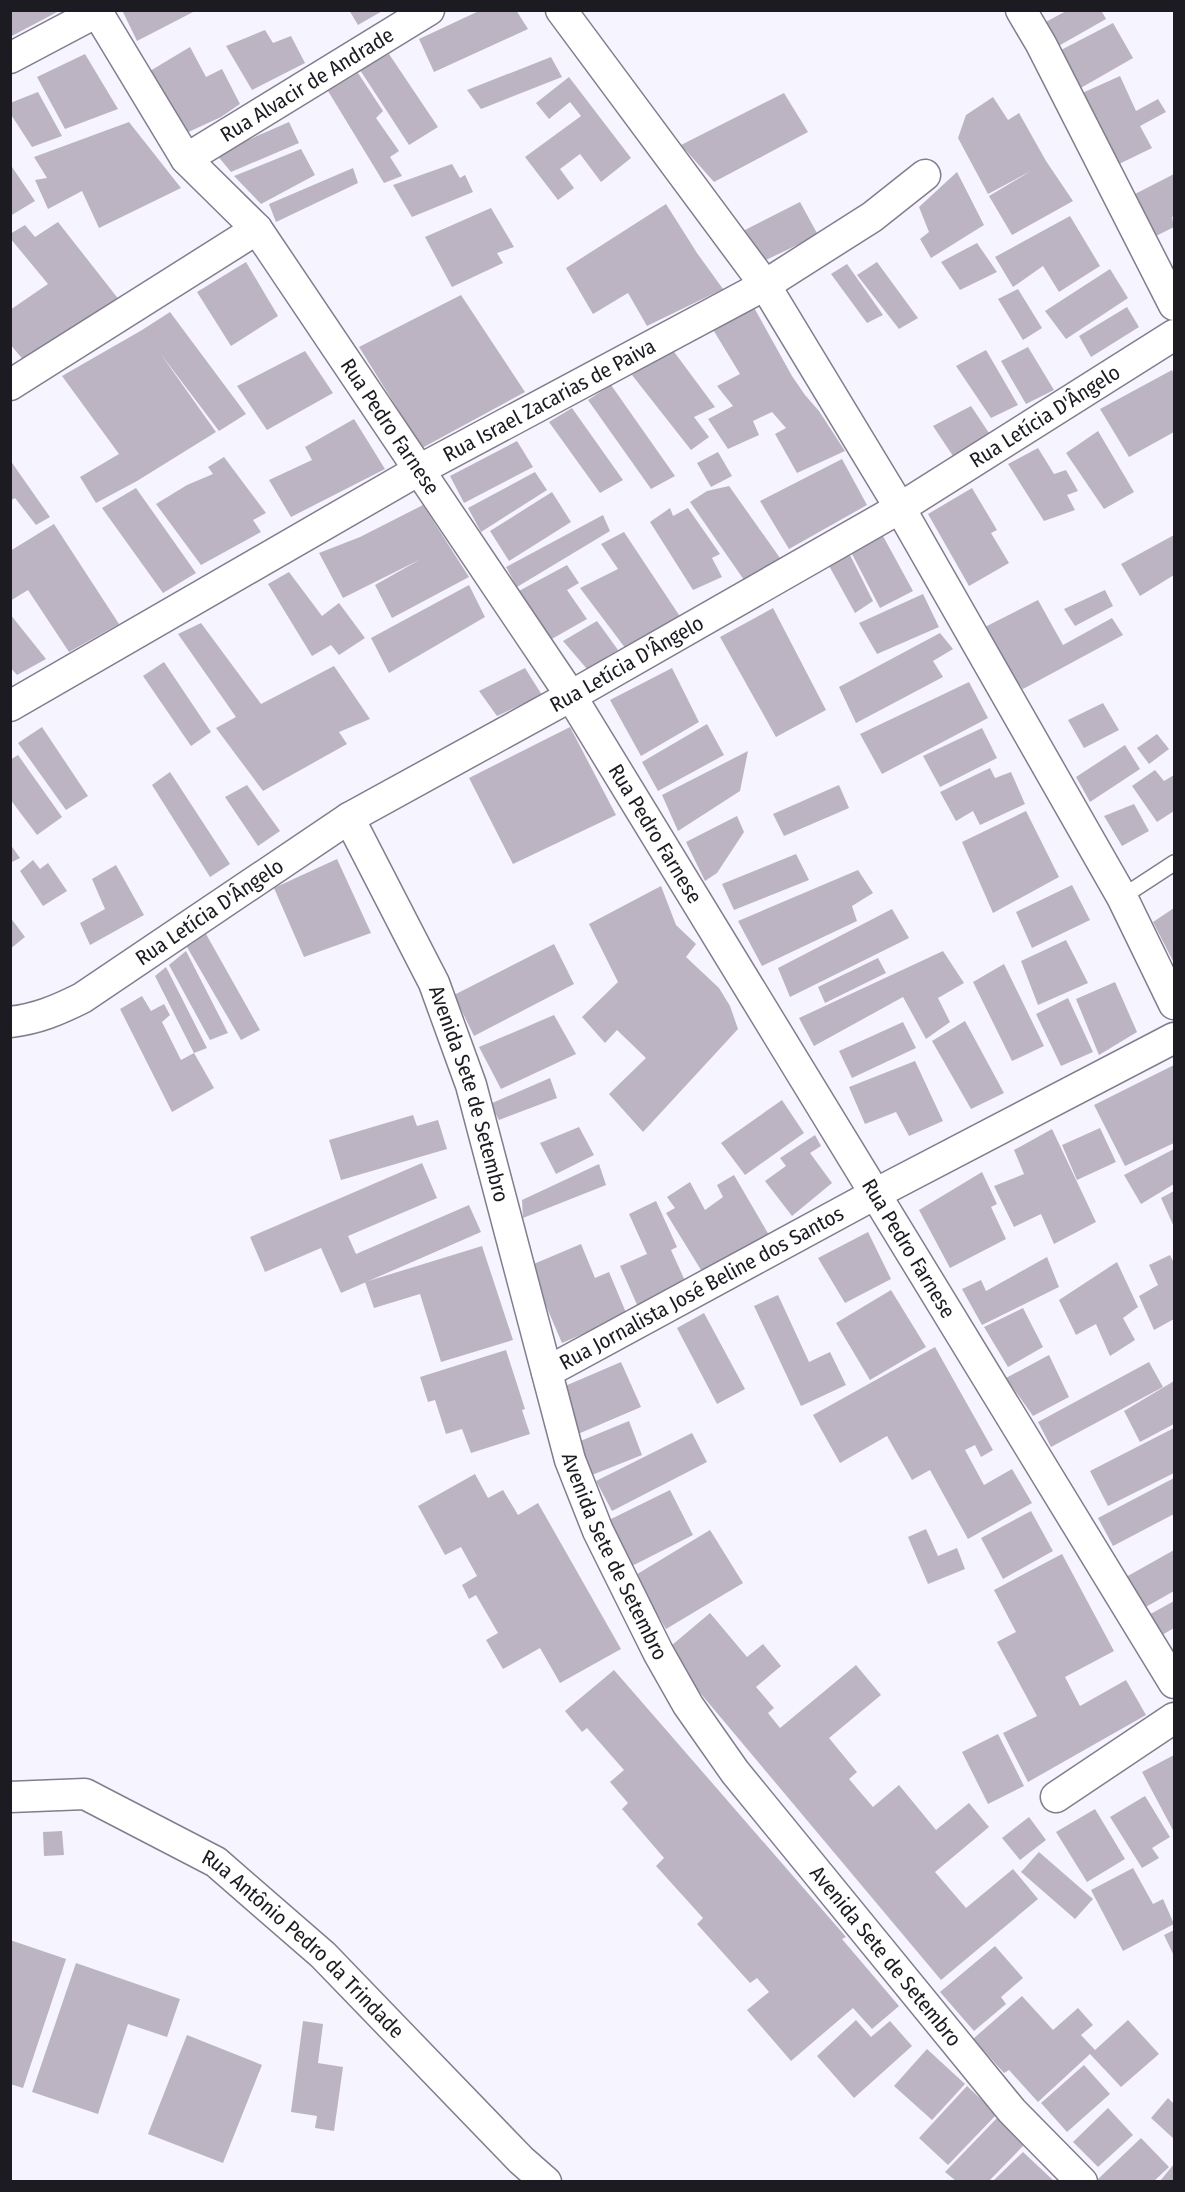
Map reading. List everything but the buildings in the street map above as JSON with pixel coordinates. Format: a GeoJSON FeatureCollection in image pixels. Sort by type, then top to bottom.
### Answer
{"type":"FeatureCollection","features":[{"type":"Feature","properties":{"kind":"street","name":"Rua Alvacir de Andrade"},"geometry":{"type":"LineString","coordinates":[[186,159],[429,10]]}},
{"type":"Feature","properties":{"kind":"street"},"geometry":{"type":"LineString","coordinates":[[561,10],[765,285],[900,508],[1122,897],[1174,1004]]}},
{"type":"Feature","properties":{"kind":"street"},"geometry":{"type":"LineString","coordinates":[[1021,10],[1047,54],[1174,305]]}},
{"type":"Feature","properties":{"kind":"street","name":"Rua Pedro Farnese"},"geometry":{"type":"LineString","coordinates":[[96,11],[186,159],[257,229],[571,696],[1174,1683]]}},
{"type":"Feature","properties":{"kind":"street"},"geometry":{"type":"LineString","coordinates":[[10,58],[96,11]]}},
{"type":"Feature","properties":{"kind":"street","name":"Rua Israel Zacarias de Paiva"},"geometry":{"type":"LineString","coordinates":[[10,706],[418,470],[765,285],[872,217],[925,175]]}},
{"type":"Feature","properties":{"kind":"street"},"geometry":{"type":"LineString","coordinates":[[10,385],[257,229]]}},
{"type":"Feature","properties":{"kind":"street","name":"Rua Letícia D'Ângelo"},"geometry":{"type":"LineString","coordinates":[[10,1022],[56,1011],[82,998],[350,818],[571,696],[900,508],[1174,335]]}},
{"type":"Feature","properties":{"kind":"street","name":"Avenida Sete de Setembro"},"geometry":{"type":"LineString","coordinates":[[350,818],[434,983],[451,1028],[471,1085],[570,1460],[598,1531],[658,1652],[688,1705],[735,1772],[1005,2102],[1082,2181]]}},
{"type":"Feature","properties":{"kind":"street","name":"Rua Jornalista José Beline dos Santos"},"geometry":{"type":"LineString","coordinates":[[547,1372],[875,1194],[1174,1038]]}},
{"type":"Feature","properties":{"kind":"street"},"geometry":{"type":"LineString","coordinates":[[1056,1797],[1174,1718]]}},
{"type":"Feature","properties":{"kind":"street","name":"Rua Antônio Pedro da Trindade"},"geometry":{"type":"LineString","coordinates":[[10,1797],[85,1794],[216,1862],[323,1955],[520,2160],[546,2181]]}},
{"type":"Feature","properties":{"kind":"lane"},"geometry":{"type":"LineString","coordinates":[[1122,897],[1174,863]]}}]}
